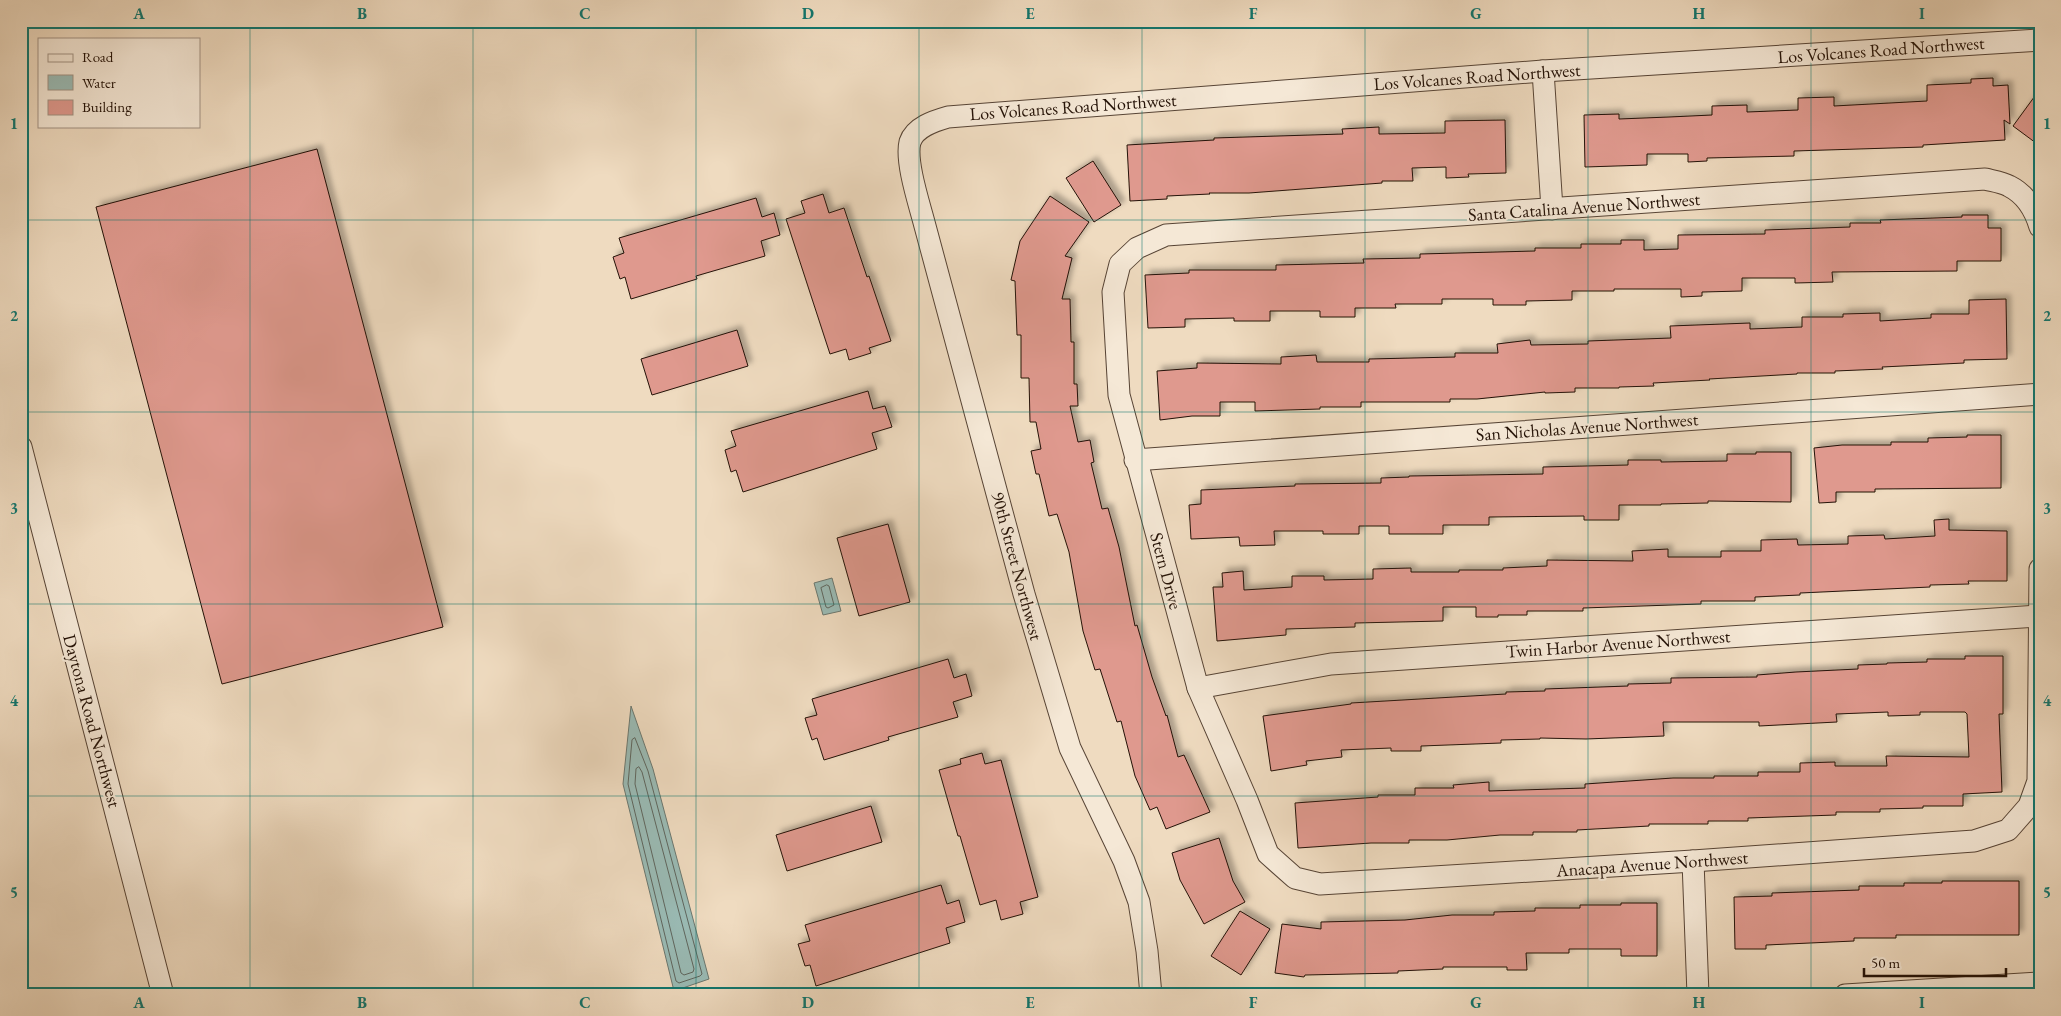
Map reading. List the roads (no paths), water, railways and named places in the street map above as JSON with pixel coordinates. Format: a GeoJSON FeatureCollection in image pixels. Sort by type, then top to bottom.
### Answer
{"type":"FeatureCollection","features":[{"type":"Feature","properties":{"kind":"street","name":"Los Volcanes Road Northwest"},"geometry":{"type":"LineString","coordinates":[[918,130],[931,121],[948,117],[1543,71],[2040,40]]}},
{"type":"Feature","properties":{"kind":"street"},"geometry":{"type":"LineString","coordinates":[[1543,71],[1552,209]]}},
{"type":"Feature","properties":{"kind":"street","name":"90th Street Northwest"},"geometry":{"type":"LineString","coordinates":[[918,130],[910,141],[910,166],[927,236],[1024,594],[1070,748],[1124,861],[1138,902],[1147,950],[1151,995]]}},
{"type":"Feature","properties":{"kind":"street","name":"Santa Catalina Avenue Northwest"},"geometry":{"type":"LineString","coordinates":[[1137,248],[1166,235],[1985,179],[2009,186],[2027,200],[2037,216],[2040,226]]}},
{"type":"Feature","properties":{"kind":"street","name":"Stern Drive"},"geometry":{"type":"LineString","coordinates":[[1137,248],[1120,264],[1113,292],[1119,395],[1135,460],[1198,688],[1247,800],[1268,854],[1295,878]]}},
{"type":"Feature","properties":{"kind":"street","name":"San Nicholas Avenue Northwest"},"geometry":{"type":"LineString","coordinates":[[1135,460],[2040,394]]}},
{"type":"Feature","properties":{"kind":"street","name":"Daytona Road Northwest"},"geometry":{"type":"LineString","coordinates":[[21,447],[163,995]]}},
{"type":"Feature","properties":{"kind":"street"},"geometry":{"type":"LineString","coordinates":[[2039,616],[2040,569]]}},
{"type":"Feature","properties":{"kind":"street","name":"Twin Harbor Avenue Northwest"},"geometry":{"type":"LineString","coordinates":[[1198,688],[1331,664],[2039,616]]}},
{"type":"Feature","properties":{"kind":"street","name":"Anacapa Avenue Northwest"},"geometry":{"type":"LineString","coordinates":[[1295,878],[1320,884],[1693,861],[1974,841],[2008,830],[2029,806],[2038,781],[2039,616]]}},
{"type":"Feature","properties":{"kind":"street"},"geometry":{"type":"LineString","coordinates":[[1693,861],[1698,995]]}},
{"type":"Feature","properties":{"kind":"street"},"geometry":{"type":"LineString","coordinates":[[1845,995],[2040,983]]}},
{"type":"Feature","properties":{"kind":"water"},"geometry":{"type":"Polygon","coordinates":[[[832,578],[841,611],[823,615],[814,583],[832,578]]]}},
{"type":"Feature","properties":{"kind":"water"},"geometry":{"type":"Polygon","coordinates":[[[631,706],[653,769],[709,979],[674,991],[623,784],[631,706]]]}}]}
